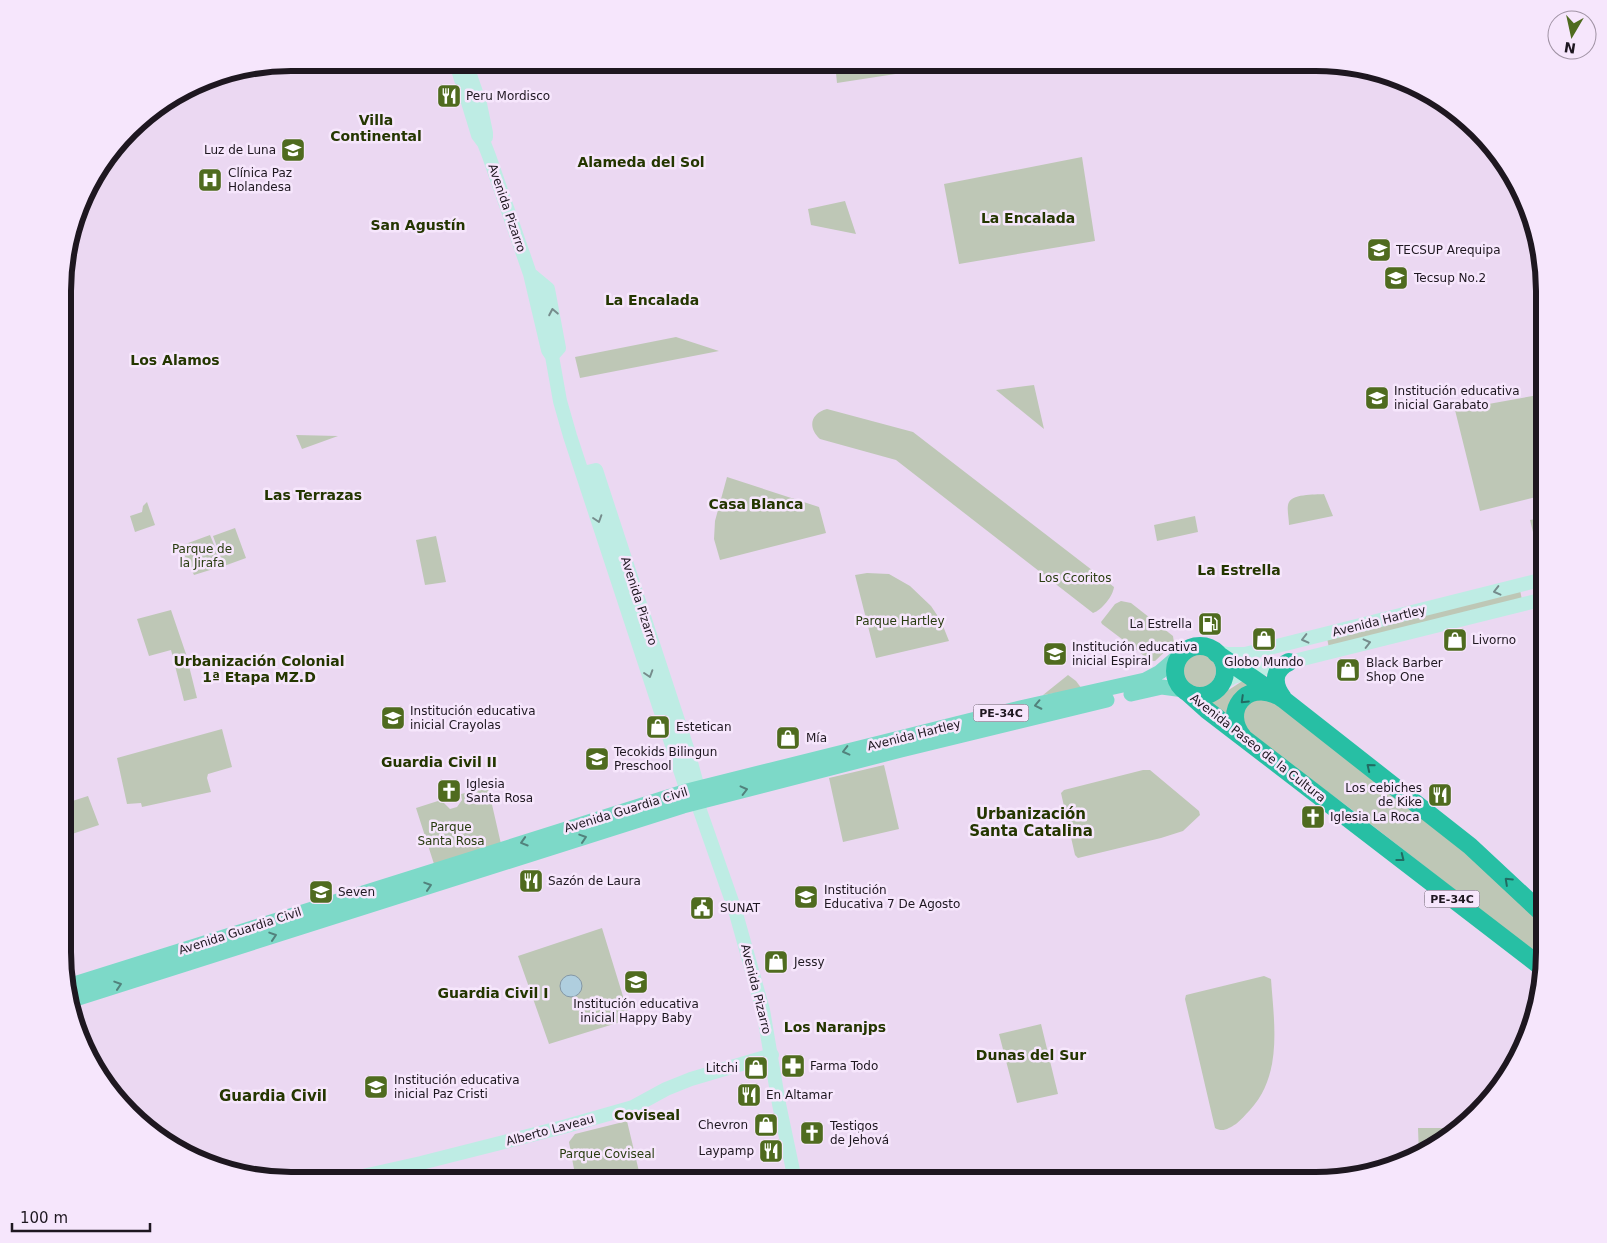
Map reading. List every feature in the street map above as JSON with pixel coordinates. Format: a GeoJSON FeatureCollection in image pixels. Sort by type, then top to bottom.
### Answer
{"type":"FeatureCollection","features":[{"type":"Feature","properties":{"kind":"highway","name":"PE-34C"},"geometry":{"type":"LineString","coordinates":[[1181,654],[1196,646],[1204,646],[1215,651]]}},
{"type":"Feature","properties":{"kind":"highway"},"geometry":{"type":"LineString","coordinates":[[1215,651],[1283,699],[1470,846],[1536,908]]}},
{"type":"Feature","properties":{"kind":"highway"},"geometry":{"type":"LineString","coordinates":[[1215,651],[1222,660],[1224,669],[1224,677],[1220,685]]}},
{"type":"Feature","properties":{"kind":"highway"},"geometry":{"type":"LineString","coordinates":[[1181,654],[1176,664],[1175,672],[1178,682],[1185,691]]}},
{"type":"Feature","properties":{"kind":"highway"},"geometry":{"type":"LineString","coordinates":[[1283,699],[1275,684],[1276,676],[1278,670],[1289,662]]}},
{"type":"Feature","properties":{"kind":"highway","name":"PE-34C"},"geometry":{"type":"LineString","coordinates":[[1185,691],[1198,695],[1206,694],[1214,691],[1220,685]]}},
{"type":"Feature","properties":{"kind":"highway","name":"Avenida Paseo de la Cultura"},"geometry":{"type":"LineString","coordinates":[[1185,691],[1535,961]]}},
{"type":"Feature","properties":{"kind":"highway"},"geometry":{"type":"LineString","coordinates":[[1244,738],[1238,732],[1235,716],[1240,701],[1254,692],[1261,691],[1269,692],[1283,699]]}},
{"type":"Feature","properties":{"kind":"main road","name":"Avenida Pizarro"},"geometry":{"type":"LineString","coordinates":[[458,71],[478,135],[484,143],[530,274],[548,289],[559,348],[552,356],[560,401],[570,436],[735,910],[764,1010],[779,1104],[793,1172]]}},
{"type":"Feature","properties":{"kind":"main road","name":"Avenida Pizarro"},"geometry":{"type":"LineString","coordinates":[[469,71],[480,104],[486,133],[484,143]]}},
{"type":"Feature","properties":{"kind":"main road","name":"Avenida Hartley"},"geometry":{"type":"LineString","coordinates":[[1215,651],[1227,654],[1245,654],[1536,581]]}},
{"type":"Feature","properties":{"kind":"main road","name":"Avenida Hartley"},"geometry":{"type":"LineString","coordinates":[[1220,685],[1233,677],[1246,673],[1536,601]]}},
{"type":"Feature","properties":{"kind":"main road","name":"Avenida Hartley"},"geometry":{"type":"LineString","coordinates":[[694,794],[1016,709],[1140,681],[1160,672],[1181,654]]}},
{"type":"Feature","properties":{"kind":"main road","name":"Avenida Hartley"},"geometry":{"type":"LineString","coordinates":[[694,794],[1162,686],[1185,691]]}},
{"type":"Feature","properties":{"kind":"main road","name":"Avenida Guardia Civil"},"geometry":{"type":"LineString","coordinates":[[74,984],[694,794]]}},
{"type":"Feature","properties":{"kind":"main road","name":"Avenida Guardia Civil"},"geometry":{"type":"LineString","coordinates":[[76,999],[480,869],[694,794]]}},
{"type":"Feature","properties":{"kind":"main road","name":"Alberto Laveau"},"geometry":{"type":"LineString","coordinates":[[380,1172],[563,1127],[634,1107],[666,1089],[691,1079],[772,1055]]}},
{"type":"Feature","properties":{"kind":"green space"},"geometry":{"type":"Polygon","coordinates":[[[836,71],[915,71],[837,83],[836,71]]]}},
{"type":"Feature","properties":{"kind":"green space"},"geometry":{"type":"Polygon","coordinates":[[[1082,157],[1095,241],[959,264],[944,184],[1082,157]]]}},
{"type":"Feature","properties":{"kind":"green space"},"geometry":{"type":"Polygon","coordinates":[[[845,201],[856,234],[811,225],[808,209],[845,201]]]}},
{"type":"Feature","properties":{"kind":"green space"},"geometry":{"type":"Polygon","coordinates":[[[676,337],[719,351],[580,378],[575,357],[676,337]]]}},
{"type":"Feature","properties":{"kind":"green space"},"geometry":{"type":"Polygon","coordinates":[[[1034,385],[1044,429],[996,390],[1034,385]]]}},
{"type":"Feature","properties":{"kind":"green space"},"geometry":{"type":"Polygon","coordinates":[[[1536,395],[1536,497],[1480,511],[1455,410],[1536,395]]]}},
{"type":"Feature","properties":{"kind":"green space","name":"Los Ccoritos"},"geometry":{"type":"Polygon","coordinates":[[[827,409],[913,432],[1114,587],[1109,598],[1100,609],[1093,613],[896,460],[820,439],[813,430],[812,425],[814,417],[827,409]]]}},
{"type":"Feature","properties":{"kind":"green space"},"geometry":{"type":"Polygon","coordinates":[[[296,435],[338,436],[302,449],[296,435]]]}},
{"type":"Feature","properties":{"kind":"green space"},"geometry":{"type":"Polygon","coordinates":[[[727,477],[819,507],[826,533],[720,560],[714,539],[715,521],[727,477]]]}},
{"type":"Feature","properties":{"kind":"green space"},"geometry":{"type":"Polygon","coordinates":[[[1324,494],[1333,516],[1289,525],[1288,505],[1293,498],[1324,494]]]}},
{"type":"Feature","properties":{"kind":"green space"},"geometry":{"type":"Polygon","coordinates":[[[147,502],[155,525],[135,532],[130,516],[142,512],[143,506],[147,502]]]}},
{"type":"Feature","properties":{"kind":"green space"},"geometry":{"type":"Polygon","coordinates":[[[1195,516],[1198,532],[1157,541],[1154,525],[1195,516]]]}},
{"type":"Feature","properties":{"kind":"green space"},"geometry":{"type":"Polygon","coordinates":[[[1536,519],[1536,544],[1530,520],[1536,519]]]}},
{"type":"Feature","properties":{"kind":"green space"},"geometry":{"type":"Polygon","coordinates":[[[235,528],[246,558],[224,566],[213,536],[235,528]]]}},
{"type":"Feature","properties":{"kind":"green space","name":"Parque de la Jirafa"},"geometry":{"type":"Polygon","coordinates":[[[210,535],[223,566],[194,575],[180,546],[210,535]]]}},
{"type":"Feature","properties":{"kind":"green space"},"geometry":{"type":"Polygon","coordinates":[[[436,536],[446,582],[425,585],[416,540],[436,536]]]}},
{"type":"Feature","properties":{"kind":"green space","name":"Parque Hartley"},"geometry":{"type":"Polygon","coordinates":[[[867,573],[889,574],[910,586],[931,606],[941,621],[949,641],[876,658],[855,575],[867,573]]]}},
{"type":"Feature","properties":{"kind":"green space"},"geometry":{"type":"Polygon","coordinates":[[[1520,590],[1522,600],[1329,648],[1327,638],[1520,590]]]}},
{"type":"Feature","properties":{"kind":"green space","name":"Los Ccoritos"},"geometry":{"type":"Polygon","coordinates":[[[1121,601],[1131,603],[1173,636],[1174,643],[1155,661],[1151,661],[1102,624],[1101,622],[1115,604],[1121,601]]]}},
{"type":"Feature","properties":{"kind":"green space"},"geometry":{"type":"Polygon","coordinates":[[[171,610],[186,654],[197,698],[184,701],[171,650],[149,656],[137,619],[171,610]]]}},
{"type":"Feature","properties":{"kind":"green space"},"geometry":{"type":"Polygon","coordinates":[[[1199,654],[1206,655],[1211,659],[1215,664],[1215,678],[1211,683],[1206,687],[1199,688],[1192,687],[1187,683],[1183,678],[1182,671],[1183,664],[1187,659],[1192,655],[1199,654]]]}},
{"type":"Feature","properties":{"kind":"green space"},"geometry":{"type":"Polygon","coordinates":[[[1068,675],[1082,689],[1043,695],[1068,675]]]}},
{"type":"Feature","properties":{"kind":"green space"},"geometry":{"type":"Polygon","coordinates":[[[1244,680],[1253,687],[1230,718],[1210,702],[1244,680]]]}},
{"type":"Feature","properties":{"kind":"green space"},"geometry":{"type":"Polygon","coordinates":[[[1254,698],[1273,701],[1468,855],[1536,917],[1536,953],[1355,812],[1248,733],[1242,724],[1245,704],[1254,698]]]}},
{"type":"Feature","properties":{"kind":"green space"},"geometry":{"type":"Polygon","coordinates":[[[222,729],[232,767],[208,774],[207,778],[211,792],[142,807],[141,803],[127,804],[117,758],[222,729]]]}},
{"type":"Feature","properties":{"kind":"green space"},"geometry":{"type":"Polygon","coordinates":[[[884,765],[899,829],[843,842],[829,778],[884,765]]]}},
{"type":"Feature","properties":{"kind":"green space"},"geometry":{"type":"Polygon","coordinates":[[[1143,770],[1150,770],[1199,811],[1200,815],[1183,831],[1078,858],[1075,855],[1061,793],[1064,790],[1143,770]]]}},
{"type":"Feature","properties":{"kind":"green space","name":"Parque Santa Rosa"},"geometry":{"type":"Polygon","coordinates":[[[488,787],[501,844],[434,864],[416,808],[441,800],[450,809],[457,807],[462,800],[461,794],[488,787]]]}},
{"type":"Feature","properties":{"kind":"green space"},"geometry":{"type":"Polygon","coordinates":[[[88,796],[99,825],[72,834],[71,801],[88,796]]]}},
{"type":"Feature","properties":{"kind":"green space"},"geometry":{"type":"Polygon","coordinates":[[[602,928],[630,1019],[549,1044],[518,956],[602,928]]]}},
{"type":"Feature","properties":{"kind":"green space"},"geometry":{"type":"Polygon","coordinates":[[[1264,976],[1271,979],[1274,1013],[1274,1048],[1268,1081],[1260,1096],[1240,1121],[1221,1130],[1215,1128],[1185,999],[1186,995],[1264,976]]]}},
{"type":"Feature","properties":{"kind":"green space"},"geometry":{"type":"Polygon","coordinates":[[[1041,1024],[1058,1094],[1017,1103],[999,1034],[1041,1024]]]}},
{"type":"Feature","properties":{"kind":"green space","name":"Parque Coviseal"},"geometry":{"type":"Polygon","coordinates":[[[627,1121],[639,1172],[575,1172],[569,1142],[575,1134],[627,1121]]]}},
{"type":"Feature","properties":{"kind":"green space"},"geometry":{"type":"Polygon","coordinates":[[[1418,1128],[1446,1128],[1438,1135],[1419,1146],[1418,1128]]]}},
{"type":"Feature","properties":{"kind":"water"},"geometry":{"type":"Polygon","coordinates":[[[571,975],[579,978],[582,986],[579,994],[571,997],[563,994],[560,986],[563,978],[571,975]]]}},
{"type":"Feature","properties":{"kind":"place","name":"Peru Mordisco"},"geometry":{"type":"Point","coordinates":[449,96]}},
{"type":"Feature","properties":{"kind":"place","name":"Luz de Luna"},"geometry":{"type":"Point","coordinates":[293,150]}},
{"type":"Feature","properties":{"kind":"place","name":"Clínica Paz Holandesa"},"geometry":{"type":"Point","coordinates":[210,180]}},
{"type":"Feature","properties":{"kind":"place","name":"TECSUP Arequipa"},"geometry":{"type":"Point","coordinates":[1379,250]}},
{"type":"Feature","properties":{"kind":"place","name":"Tecsup No.2"},"geometry":{"type":"Point","coordinates":[1396,278]}},
{"type":"Feature","properties":{"kind":"place","name":"Institución educativa inicial Garabato"},"geometry":{"type":"Point","coordinates":[1377,398]}},
{"type":"Feature","properties":{"kind":"place","name":"La Estrella"},"geometry":{"type":"Point","coordinates":[1210,624]}},
{"type":"Feature","properties":{"kind":"place","name":"Globo Mundo"},"geometry":{"type":"Point","coordinates":[1264,639]}},
{"type":"Feature","properties":{"kind":"place","name":"Livorno"},"geometry":{"type":"Point","coordinates":[1455,640]}},
{"type":"Feature","properties":{"kind":"place","name":"Institución educativa inicial Espiral"},"geometry":{"type":"Point","coordinates":[1055,654]}},
{"type":"Feature","properties":{"kind":"place","name":"Black Barber Shop One"},"geometry":{"type":"Point","coordinates":[1348,670]}},
{"type":"Feature","properties":{"kind":"place","name":"Institución educativa inicial Crayolas"},"geometry":{"type":"Point","coordinates":[393,718]}},
{"type":"Feature","properties":{"kind":"place","name":"Estetican"},"geometry":{"type":"Point","coordinates":[658,727]}},
{"type":"Feature","properties":{"kind":"place","name":"Mía"},"geometry":{"type":"Point","coordinates":[788,738]}},
{"type":"Feature","properties":{"kind":"place","name":"Tecokids Bilingun Preschool"},"geometry":{"type":"Point","coordinates":[597,759]}},
{"type":"Feature","properties":{"kind":"place","name":"Iglesia Santa Rosa"},"geometry":{"type":"Point","coordinates":[449,791]}},
{"type":"Feature","properties":{"kind":"place","name":"Los cebiches de Kike"},"geometry":{"type":"Point","coordinates":[1440,795]}},
{"type":"Feature","properties":{"kind":"place","name":"Iglesia La Roca"},"geometry":{"type":"Point","coordinates":[1313,817]}},
{"type":"Feature","properties":{"kind":"place","name":"Sazón de Laura"},"geometry":{"type":"Point","coordinates":[531,881]}},
{"type":"Feature","properties":{"kind":"place","name":"Seven"},"geometry":{"type":"Point","coordinates":[321,892]}},
{"type":"Feature","properties":{"kind":"place","name":"Institución Educativa 7 De Agosto"},"geometry":{"type":"Point","coordinates":[806,897]}},
{"type":"Feature","properties":{"kind":"place","name":"SUNAT"},"geometry":{"type":"Point","coordinates":[702,908]}},
{"type":"Feature","properties":{"kind":"place","name":"Jessy"},"geometry":{"type":"Point","coordinates":[776,962]}},
{"type":"Feature","properties":{"kind":"place","name":"Institución educativa inicial Happy Baby"},"geometry":{"type":"Point","coordinates":[636,982]}},
{"type":"Feature","properties":{"kind":"place","name":"Farma Todo"},"geometry":{"type":"Point","coordinates":[793,1066]}},
{"type":"Feature","properties":{"kind":"place","name":"Litchi"},"geometry":{"type":"Point","coordinates":[756,1068]}},
{"type":"Feature","properties":{"kind":"place","name":"Institución educativa inicial Paz Cristi"},"geometry":{"type":"Point","coordinates":[376,1087]}},
{"type":"Feature","properties":{"kind":"place","name":"En Altamar"},"geometry":{"type":"Point","coordinates":[749,1095]}},
{"type":"Feature","properties":{"kind":"place","name":"Chevron"},"geometry":{"type":"Point","coordinates":[766,1125]}},
{"type":"Feature","properties":{"kind":"place","name":"Testigos de Jehová"},"geometry":{"type":"Point","coordinates":[812,1133]}},
{"type":"Feature","properties":{"kind":"place","name":"Laypamp"},"geometry":{"type":"Point","coordinates":[771,1151]}},
{"type":"Feature","properties":{"kind":"district","name":"Villa Continental"},"geometry":{"type":"Point","coordinates":[376,128]}},
{"type":"Feature","properties":{"kind":"district","name":"Alameda del Sol"},"geometry":{"type":"Point","coordinates":[641,162]}},
{"type":"Feature","properties":{"kind":"district","name":"La Encalada"},"geometry":{"type":"Point","coordinates":[1028,218]}},
{"type":"Feature","properties":{"kind":"district","name":"San Agustín"},"geometry":{"type":"Point","coordinates":[418,225]}},
{"type":"Feature","properties":{"kind":"district","name":"La Encalada"},"geometry":{"type":"Point","coordinates":[652,300]}},
{"type":"Feature","properties":{"kind":"district","name":"Los Alamos"},"geometry":{"type":"Point","coordinates":[175,360]}},
{"type":"Feature","properties":{"kind":"district","name":"Las Terrazas"},"geometry":{"type":"Point","coordinates":[313,495]}},
{"type":"Feature","properties":{"kind":"district","name":"Casa Blanca"},"geometry":{"type":"Point","coordinates":[756,504]}},
{"type":"Feature","properties":{"kind":"district","name":"La Estrella"},"geometry":{"type":"Point","coordinates":[1239,570]}},
{"type":"Feature","properties":{"kind":"district","name":"Urbanización Colonial 1ª Etapa MZ.D"},"geometry":{"type":"Point","coordinates":[259,670]}},
{"type":"Feature","properties":{"kind":"district","name":"Guardia Civil II"},"geometry":{"type":"Point","coordinates":[439,762]}},
{"type":"Feature","properties":{"kind":"district","name":"Urbanización Santa Catalina"},"geometry":{"type":"Point","coordinates":[1031,822]}},
{"type":"Feature","properties":{"kind":"district","name":"Guardia Civil I"},"geometry":{"type":"Point","coordinates":[493,993]}},
{"type":"Feature","properties":{"kind":"district","name":"Los Naranjps"},"geometry":{"type":"Point","coordinates":[835,1027]}},
{"type":"Feature","properties":{"kind":"district","name":"Dunas del Sur"},"geometry":{"type":"Point","coordinates":[1031,1055]}},
{"type":"Feature","properties":{"kind":"district","name":"Guardia Civil"},"geometry":{"type":"Point","coordinates":[273,1096]}},
{"type":"Feature","properties":{"kind":"district","name":"Coviseal"},"geometry":{"type":"Point","coordinates":[647,1115]}}]}
